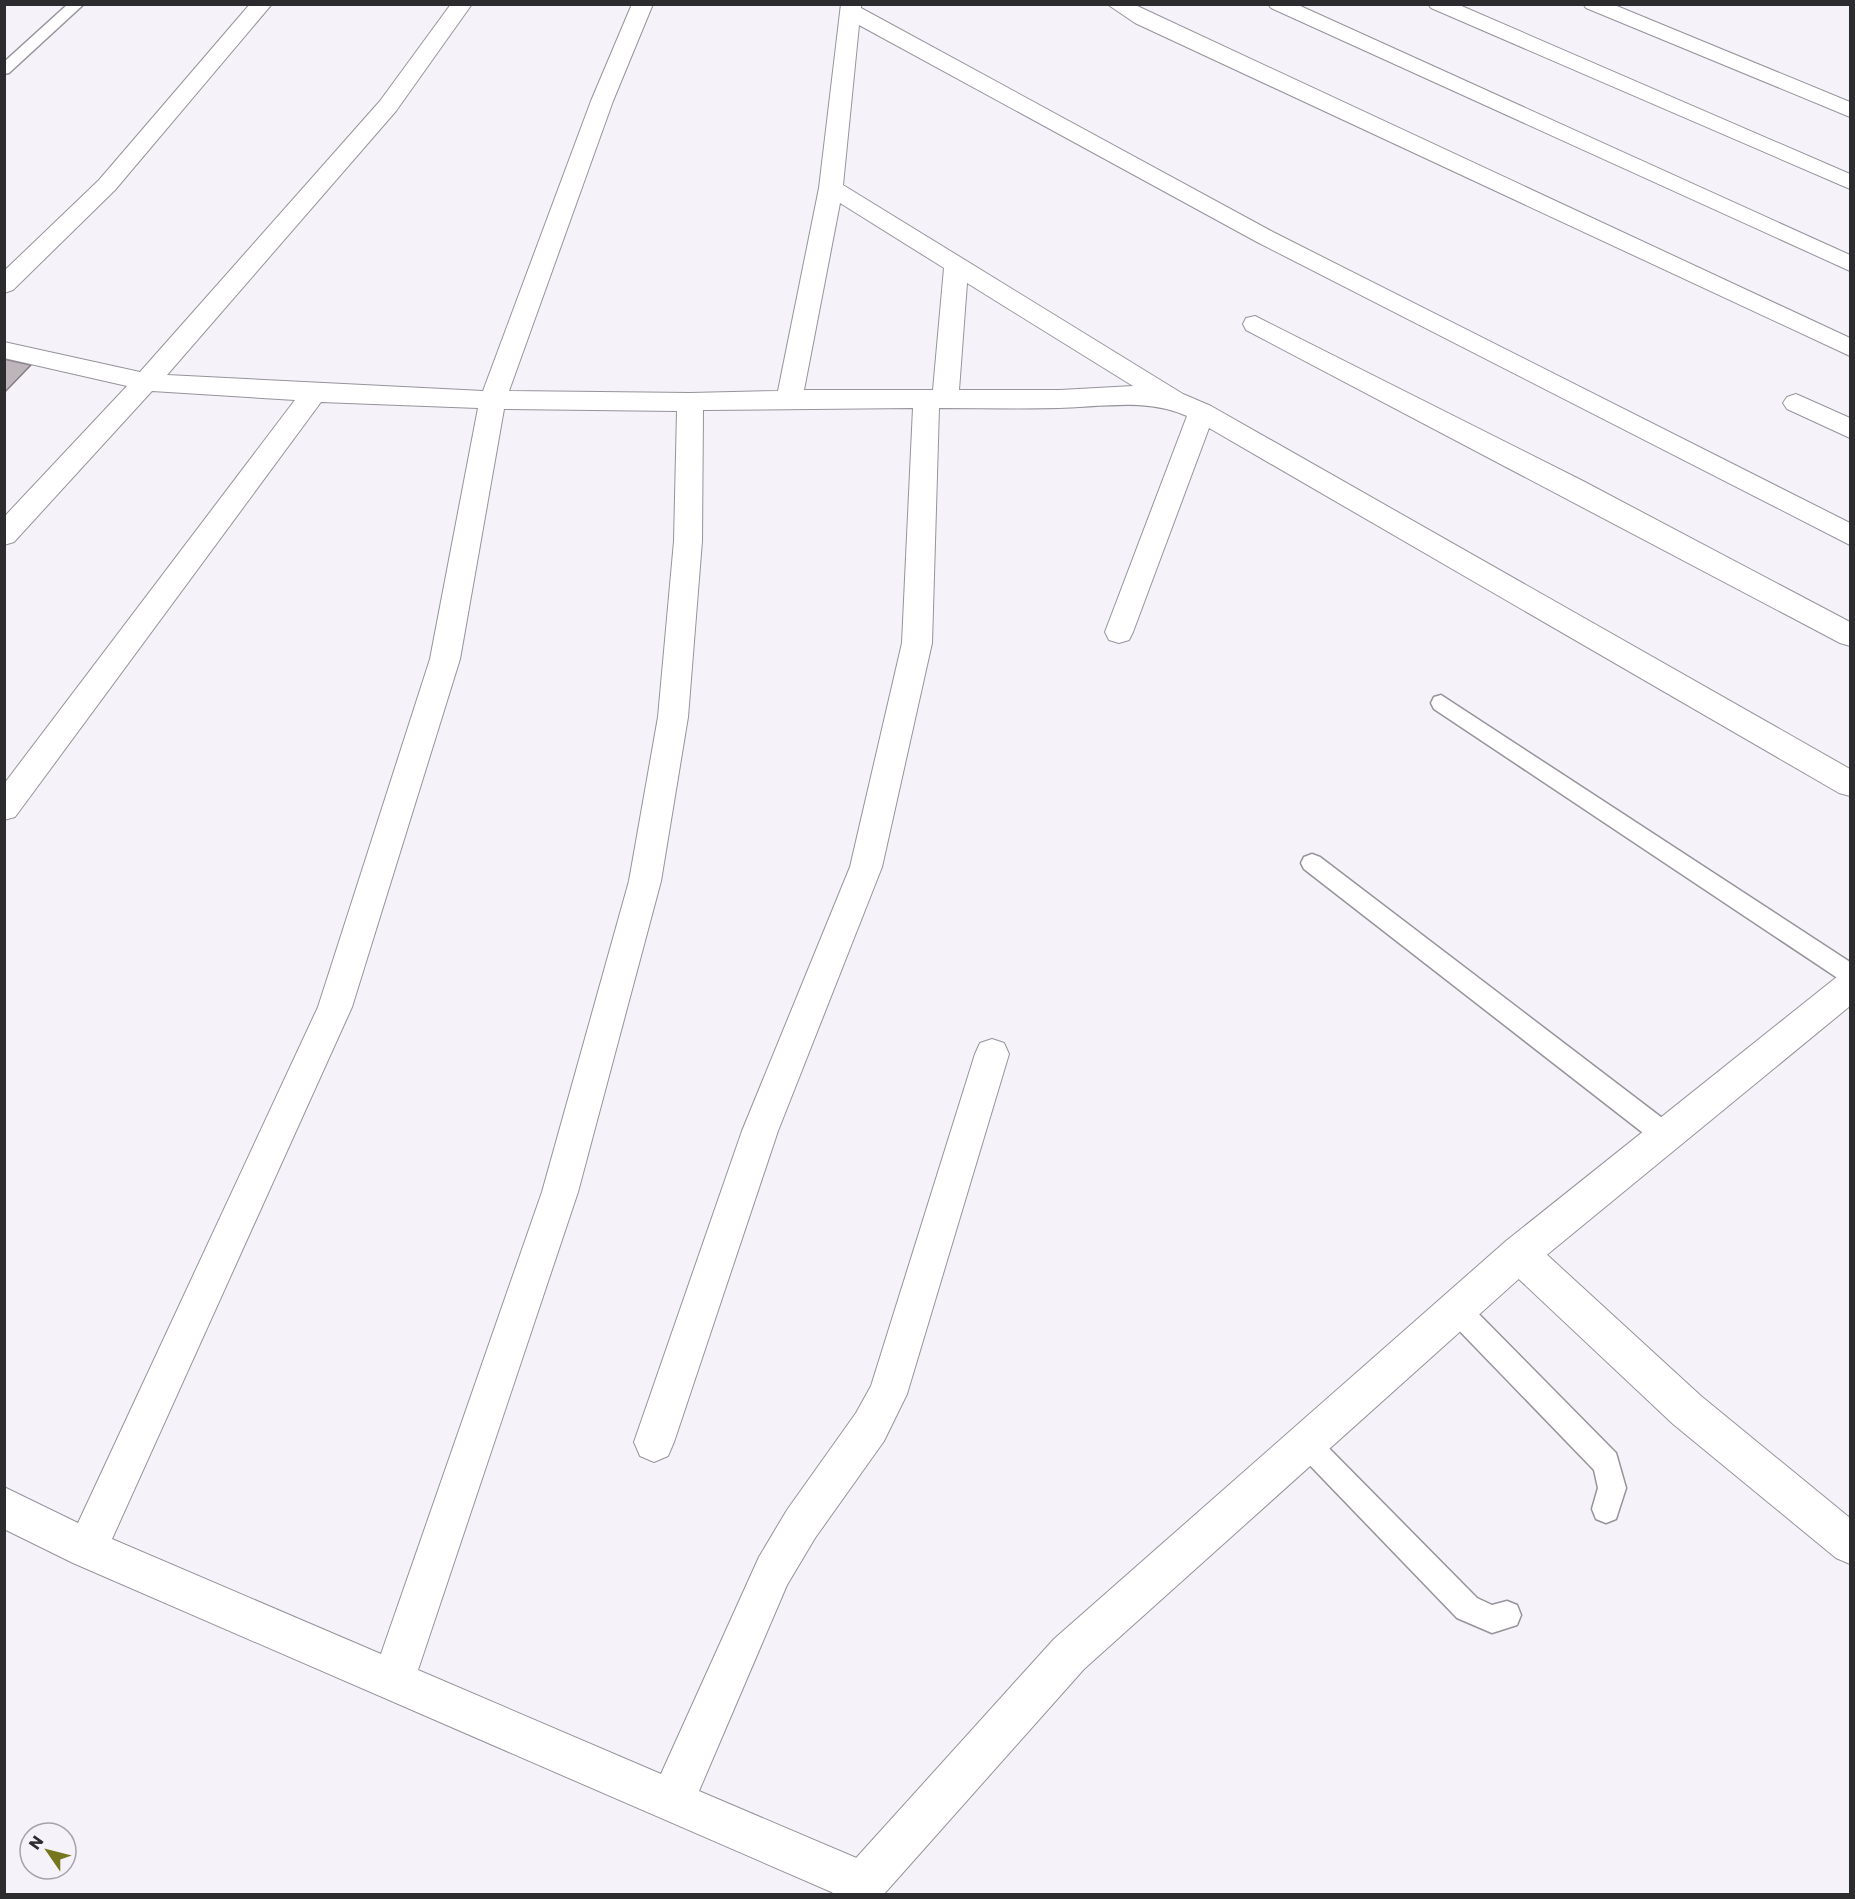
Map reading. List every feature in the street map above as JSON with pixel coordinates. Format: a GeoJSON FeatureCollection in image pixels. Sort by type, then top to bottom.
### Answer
{"type":"FeatureCollection","features":[{"type":"Feature","properties":{"kind":"street"},"geometry":{"type":"LineString","coordinates":[[4,285],[107,184],[262,4]]}},
{"type":"Feature","properties":{"kind":"street"},"geometry":{"type":"LineString","coordinates":[[4,535],[146,382],[388,106],[462,4]]}},
{"type":"Feature","properties":{"kind":"street"},"geometry":{"type":"LineString","coordinates":[[87,1550],[335,1007],[445,658],[493,400],[602,100],[643,4]]}},
{"type":"Feature","properties":{"kind":"street"},"geometry":{"type":"LineString","coordinates":[[1117,4],[1142,19],[1851,348]]}},
{"type":"Feature","properties":{"kind":"street"},"geometry":{"type":"LineString","coordinates":[[1278,4],[1307,10],[1851,264]]}},
{"type":"Feature","properties":{"kind":"street"},"geometry":{"type":"LineString","coordinates":[[1438,4],[1851,182]]}},
{"type":"Feature","properties":{"kind":"street"},"geometry":{"type":"LineString","coordinates":[[1593,4],[1851,110]]}},
{"type":"Feature","properties":{"kind":"street"},"geometry":{"type":"LineString","coordinates":[[789,399],[831,188],[850,8],[1265,237],[1851,535]]}},
{"type":"Feature","properties":{"kind":"street"},"geometry":{"type":"LineString","coordinates":[[831,188],[1174,400],[1202,412],[1851,784]]}},
{"type":"Feature","properties":{"kind":"street"},"geometry":{"type":"LineString","coordinates":[[654,1442],[760,1131],[866,867],[917,644],[935,399],[956,264]]}},
{"type":"Feature","properties":{"kind":"street"},"geometry":{"type":"LineString","coordinates":[[1255,324],[1562,482],[1851,635]]}},
{"type":"Feature","properties":{"kind":"street"},"geometry":{"type":"LineString","coordinates":[[4,350],[146,382],[314,393],[493,400],[690,402],[789,399],[1060,399],[1137,395],[1174,400]]}},
{"type":"Feature","properties":{"kind":"street"},"geometry":{"type":"LineString","coordinates":[[4,808],[314,393]]}},
{"type":"Feature","properties":{"kind":"street"},"geometry":{"type":"LineString","coordinates":[[393,1681],[560,1192],[645,881],[673,717],[688,541],[690,402]]}},
{"type":"Feature","properties":{"kind":"street"},"geometry":{"type":"LineString","coordinates":[[1796,403],[1851,429]]}},
{"type":"Feature","properties":{"kind":"street"},"geometry":{"type":"LineString","coordinates":[[1119,632],[1202,412]]}},
{"type":"Feature","properties":{"kind":"street"},"geometry":{"type":"LineString","coordinates":[[4,1507],[87,1550],[672,1801],[859,1889],[1069,1654],[1519,1254],[1851,986]]}},
{"type":"Feature","properties":{"kind":"street"},"geometry":{"type":"LineString","coordinates":[[672,1801],[773,1571],[801,1524],[870,1427],[888,1394],[992,1054]]}},
{"type":"Feature","properties":{"kind":"street"},"geometry":{"type":"LineString","coordinates":[[1519,1254],[1687,1410],[1851,1544]]}},
{"type":"Feature","properties":{"kind":"lane"},"geometry":{"type":"LineString","coordinates":[[4,70],[77,4]]}},
{"type":"Feature","properties":{"kind":"lane"},"geometry":{"type":"LineString","coordinates":[[1441,703],[1851,974]]}},
{"type":"Feature","properties":{"kind":"lane"},"geometry":{"type":"LineString","coordinates":[[1312,863],[1665,1135]]}},
{"type":"Feature","properties":{"kind":"lane"},"geometry":{"type":"LineString","coordinates":[[1456,1309],[1606,1463],[1611,1488],[1605,1509]]}},
{"type":"Feature","properties":{"kind":"lane"},"geometry":{"type":"LineString","coordinates":[[1306,1443],[1467,1608],[1492,1619],[1507,1615]]}},
{"type":"Feature","properties":{"kind":"building"},"geometry":{"type":"Polygon","coordinates":[[[4,359],[31,365],[4,393],[4,359]]]}}]}
